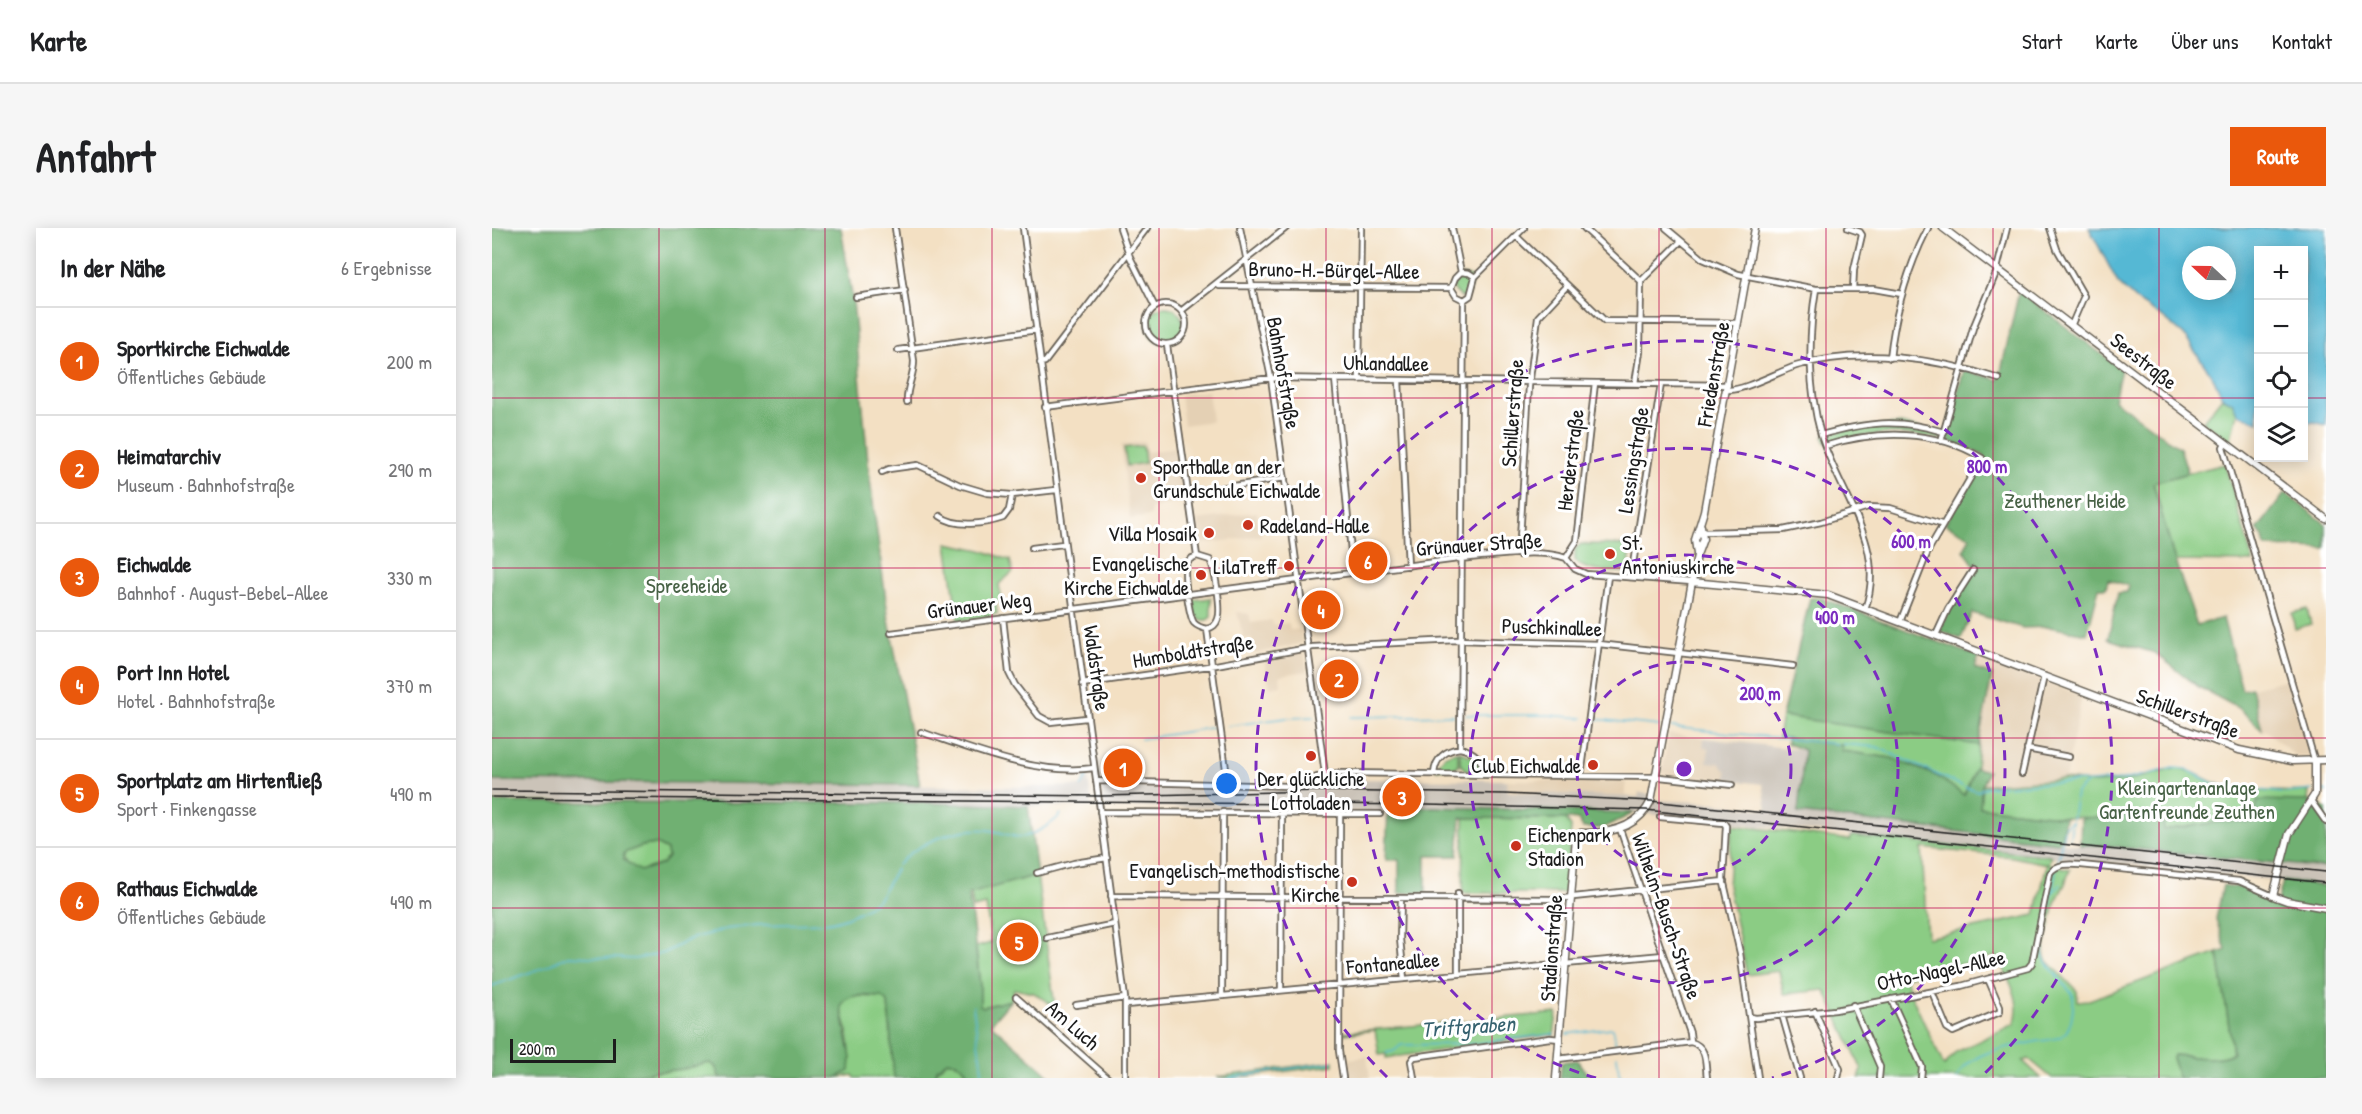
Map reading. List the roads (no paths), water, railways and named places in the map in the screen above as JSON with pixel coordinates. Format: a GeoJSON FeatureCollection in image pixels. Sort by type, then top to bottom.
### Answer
{"type":"FeatureCollection","features":[{"type":"Feature","properties":{"kind":"street"},"geometry":{"type":"LineString","coordinates":[[896,228],[914,348],[914,369],[907,392],[907,402]]}},
{"type":"Feature","properties":{"kind":"street","name":"Waldstraße"},"geometry":{"type":"LineString","coordinates":[[1023,228],[1125,1002],[1125,1078]]}},
{"type":"Feature","properties":{"kind":"street"},"geometry":{"type":"LineString","coordinates":[[1120,228],[1128,252],[1155,307]]}},
{"type":"Feature","properties":{"kind":"street"},"geometry":{"type":"LineString","coordinates":[[1040,363],[1045,362],[1147,228]]}},
{"type":"Feature","properties":{"kind":"street","name":"Bahnhofstraße"},"geometry":{"type":"LineString","coordinates":[[1240,228],[1270,378],[1325,774]]}},
{"type":"Feature","properties":{"kind":"street"},"geometry":{"type":"LineString","coordinates":[[1181,311],[1286,228]]}},
{"type":"Feature","properties":{"kind":"street"},"geometry":{"type":"LineString","coordinates":[[1359,380],[1360,228]]}},
{"type":"Feature","properties":{"kind":"street"},"geometry":{"type":"LineString","coordinates":[[1452,228],[1461,272]]}},
{"type":"Feature","properties":{"kind":"street"},"geometry":{"type":"LineString","coordinates":[[1464,300],[1470,296],[1475,277],[1524,228]]}},
{"type":"Feature","properties":{"kind":"street"},"geometry":{"type":"LineString","coordinates":[[1584,228],[1641,281]]}},
{"type":"Feature","properties":{"kind":"street"},"geometry":{"type":"LineString","coordinates":[[1666,228],[1680,242],[1711,264],[1747,276],[1816,289],[1874,289],[1902,294]]}},
{"type":"Feature","properties":{"kind":"street","name":"Friedenstraße"},"geometry":{"type":"LineString","coordinates":[[1620,829],[1637,818],[1650,804],[1697,555],[1695,540],[1702,529],[1755,228]]}},
{"type":"Feature","properties":{"kind":"street"},"geometry":{"type":"LineString","coordinates":[[1848,228],[1862,235],[1854,269],[1853,289]]}},
{"type":"Feature","properties":{"kind":"street"},"geometry":{"type":"LineString","coordinates":[[1890,358],[1902,294],[1911,265],[1928,228]]}},
{"type":"Feature","properties":{"kind":"street","name":"Seestraße"},"geometry":{"type":"LineString","coordinates":[[1943,228],[1951,230],[1997,269],[2326,519]]}},
{"type":"Feature","properties":{"kind":"street"},"geometry":{"type":"LineString","coordinates":[[1941,441],[1973,328],[1997,269],[2007,228]]}},
{"type":"Feature","properties":{"kind":"street"},"geometry":{"type":"LineString","coordinates":[[2050,228],[2057,249],[2084,296],[2071,326]]}},
{"type":"Feature","properties":{"kind":"street"},"geometry":{"type":"LineString","coordinates":[[1516,236],[1603,321],[1738,323]]}},
{"type":"Feature","properties":{"kind":"street"},"geometry":{"type":"LineString","coordinates":[[1635,383],[1640,352],[1641,281],[1680,242]]}},
{"type":"Feature","properties":{"kind":"street"},"geometry":{"type":"LineString","coordinates":[[1461,272],[1475,277]]}},
{"type":"Feature","properties":{"kind":"street"},"geometry":{"type":"LineString","coordinates":[[1461,272],[1455,278],[1451,288],[1456,296],[1464,300]]}},
{"type":"Feature","properties":{"kind":"street","name":"Bruno-H.-Bürgel-Allee"},"geometry":{"type":"LineString","coordinates":[[1217,284],[1219,286],[1451,288]]}},
{"type":"Feature","properties":{"kind":"street","name":"Schillerstraße"},"geometry":{"type":"LineString","coordinates":[[1519,555],[1530,382],[1538,316],[1567,286]]}},
{"type":"Feature","properties":{"kind":"street"},"geometry":{"type":"LineString","coordinates":[[1816,289],[1812,318],[1813,392],[1821,435],[1867,542],[1871,563],[1869,594],[1864,609]]}},
{"type":"Feature","properties":{"kind":"street"},"geometry":{"type":"LineString","coordinates":[[856,297],[905,290]]}},
{"type":"Feature","properties":{"kind":"street"},"geometry":{"type":"LineString","coordinates":[[1460,748],[1464,300]]}},
{"type":"Feature","properties":{"kind":"street"},"geometry":{"type":"LineString","coordinates":[[1170,304],[1181,311],[1186,320],[1184,333],[1176,342],[1167,345],[1154,341],[1147,332],[1146,318],[1155,307],[1170,304]]}},
{"type":"Feature","properties":{"kind":"street"},"geometry":{"type":"LineString","coordinates":[[898,350],[1037,330]]}},
{"type":"Feature","properties":{"kind":"street"},"geometry":{"type":"LineString","coordinates":[[1167,345],[1197,556]]}},
{"type":"Feature","properties":{"kind":"street","name":"Uhlandallee"},"geometry":{"type":"LineString","coordinates":[[1045,407],[1270,378],[1635,383],[1739,387],[1812,363],[1855,358],[1890,358],[1932,362],[1999,379]]}},
{"type":"Feature","properties":{"kind":"street"},"geometry":{"type":"LineString","coordinates":[[1335,379],[1353,573]]}},
{"type":"Feature","properties":{"kind":"street"},"geometry":{"type":"LineString","coordinates":[[1399,380],[1408,566]]}},
{"type":"Feature","properties":{"kind":"street","name":"Herderstraße"},"geometry":{"type":"LineString","coordinates":[[1566,558],[1577,541],[1595,383]]}},
{"type":"Feature","properties":{"kind":"street","name":"Lessingstraße"},"geometry":{"type":"LineString","coordinates":[[1631,577],[1661,384]]}},
{"type":"Feature","properties":{"kind":"street"},"geometry":{"type":"LineString","coordinates":[[1728,386],[1739,387]]}},
{"type":"Feature","properties":{"kind":"street"},"geometry":{"type":"LineString","coordinates":[[1821,435],[1864,424],[1889,422],[1916,424],[1944,432]]}},
{"type":"Feature","properties":{"kind":"street"},"geometry":{"type":"LineString","coordinates":[[1825,446],[1857,437],[1905,434],[1941,441],[1982,458],[1941,524],[1920,568],[1900,622]]}},
{"type":"Feature","properties":{"kind":"street"},"geometry":{"type":"LineString","coordinates":[[2225,444],[2223,447],[2315,762],[2315,794],[2312,802],[2289,834],[2273,896],[2326,908]]}},
{"type":"Feature","properties":{"kind":"street"},"geometry":{"type":"LineString","coordinates":[[882,472],[918,465],[975,490],[1012,495],[1056,490]]}},
{"type":"Feature","properties":{"kind":"street"},"geometry":{"type":"LineString","coordinates":[[1188,493],[1285,478]]}},
{"type":"Feature","properties":{"kind":"street"},"geometry":{"type":"LineString","coordinates":[[940,516],[944,520],[964,524],[1003,518],[1009,510],[1012,495]]}},
{"type":"Feature","properties":{"kind":"street"},"geometry":{"type":"LineString","coordinates":[[1702,529],[1783,530],[1821,522],[1868,507],[1890,508],[1941,524]]}},
{"type":"Feature","properties":{"kind":"street"},"geometry":{"type":"LineString","coordinates":[[1032,548],[1063,544]]}},
{"type":"Feature","properties":{"kind":"street","name":"Grünauer Straße"},"geometry":{"type":"LineString","coordinates":[[1072,609],[1461,559],[1519,555],[1556,555],[1566,558]]}},
{"type":"Feature","properties":{"kind":"street"},"geometry":{"type":"LineString","coordinates":[[1197,556],[1212,562],[1217,590],[1220,616],[1216,624],[1208,629],[1196,625],[1191,617],[1185,567],[1189,560],[1197,556]]}},
{"type":"Feature","properties":{"kind":"street"},"geometry":{"type":"LineString","coordinates":[[1566,558],[1578,572],[1692,582]]}},
{"type":"Feature","properties":{"kind":"street"},"geometry":{"type":"LineString","coordinates":[[1936,635],[1948,609],[1973,570]]}},
{"type":"Feature","properties":{"kind":"street"},"geometry":{"type":"LineString","coordinates":[[1581,776],[1608,576]]}},
{"type":"Feature","properties":{"kind":"street","name":"Schillerstraße"},"geometry":{"type":"LineString","coordinates":[[1692,582],[1828,595],[2238,750],[2287,760],[2315,762],[2326,760]]}},
{"type":"Feature","properties":{"kind":"street","name":"Grünauer Weg"},"geometry":{"type":"LineString","coordinates":[[891,633],[1072,609]]}},
{"type":"Feature","properties":{"kind":"street"},"geometry":{"type":"LineString","coordinates":[[1003,618],[1009,673],[1015,685],[1039,716],[1050,722],[1086,718]]}},
{"type":"Feature","properties":{"kind":"street"},"geometry":{"type":"LineString","coordinates":[[1208,629],[1228,784]]}},
{"type":"Feature","properties":{"kind":"street","name":"Puschkinallee"},"geometry":{"type":"LineString","coordinates":[[1308,648],[1460,640],[1599,644],[1793,666]]}},
{"type":"Feature","properties":{"kind":"street","name":"Humboldtstraße"},"geometry":{"type":"LineString","coordinates":[[1082,684],[1212,666],[1308,648]]}},
{"type":"Feature","properties":{"kind":"street"},"geometry":{"type":"LineString","coordinates":[[2022,774],[2044,676]]}},
{"type":"Feature","properties":{"kind":"street"},"geometry":{"type":"LineString","coordinates":[[921,732],[1009,761],[1056,767],[1094,768]]}},
{"type":"Feature","properties":{"kind":"street"},"geometry":{"type":"LineString","coordinates":[[1434,774],[1440,757],[1448,751],[1460,748],[1478,757],[1484,769],[1484,775]]}},
{"type":"Feature","properties":{"kind":"street"},"geometry":{"type":"LineString","coordinates":[[2027,749],[2069,758]]}},
{"type":"Feature","properties":{"kind":"street"},"geometry":{"type":"LineString","coordinates":[[1096,782],[1293,785],[1325,774],[1434,774],[1656,777],[1732,785]]}},
{"type":"Feature","properties":{"kind":"street"},"geometry":{"type":"LineString","coordinates":[[2312,802],[2326,822]]}},
{"type":"Feature","properties":{"kind":"street"},"geometry":{"type":"LineString","coordinates":[[1100,812],[1380,814]]}},
{"type":"Feature","properties":{"kind":"street"},"geometry":{"type":"LineString","coordinates":[[1222,996],[1223,812]]}},
{"type":"Feature","properties":{"kind":"street"},"geometry":{"type":"LineString","coordinates":[[1281,990],[1282,813]]}},
{"type":"Feature","properties":{"kind":"street"},"geometry":{"type":"LineString","coordinates":[[1340,813],[1339,985],[1340,1060],[1343,1078]]}},
{"type":"Feature","properties":{"kind":"street"},"geometry":{"type":"LineString","coordinates":[[1660,817],[1726,825],[1724,881],[1740,953],[1758,1078]]}},
{"type":"Feature","properties":{"kind":"street","name":"Stadionstraße"},"geometry":{"type":"LineString","coordinates":[[1556,1078],[1575,842],[1581,833],[1606,833],[1620,829]]}},
{"type":"Feature","properties":{"kind":"street","name":"Wilhelm-Busch-Straße"},"geometry":{"type":"LineString","coordinates":[[1620,829],[1691,1041],[1699,1044],[1703,1050],[1707,1078]]}},
{"type":"Feature","properties":{"kind":"street"},"geometry":{"type":"LineString","coordinates":[[1037,873],[1068,864],[1107,858]]}},
{"type":"Feature","properties":{"kind":"street","name":"Otto-Nagel-Allee"},"geometry":{"type":"LineString","coordinates":[[1750,1017],[1815,1011],[1932,992],[1988,980],[2031,966],[2049,873],[2057,867],[2081,865],[2239,882],[2273,896]]}},
{"type":"Feature","properties":{"kind":"street"},"geometry":{"type":"LineString","coordinates":[[1112,896],[1571,898],[1724,881]]}},
{"type":"Feature","properties":{"kind":"street"},"geometry":{"type":"LineString","coordinates":[[1458,896],[1458,974]]}},
{"type":"Feature","properties":{"kind":"street"},"geometry":{"type":"LineString","coordinates":[[1401,898],[1400,939],[1404,979]]}},
{"type":"Feature","properties":{"kind":"street"},"geometry":{"type":"LineString","coordinates":[[1047,938],[1115,924]]}},
{"type":"Feature","properties":{"kind":"street","name":"Fontaneallee"},"geometry":{"type":"LineString","coordinates":[[1076,1005],[1222,996],[1663,955]]}},
{"type":"Feature","properties":{"kind":"street"},"geometry":{"type":"LineString","coordinates":[[1932,992],[1947,1028],[1953,1032],[2000,1012],[1988,980]]}},
{"type":"Feature","properties":{"kind":"street","name":"Am Luch"},"geometry":{"type":"LineString","coordinates":[[1016,998],[1108,1078]]}},
{"type":"Feature","properties":{"kind":"street"},"geometry":{"type":"LineString","coordinates":[[1891,999],[1923,1067],[1921,1078]]}},
{"type":"Feature","properties":{"kind":"street"},"geometry":{"type":"LineString","coordinates":[[1853,1005],[1880,1067],[1879,1078]]}},
{"type":"Feature","properties":{"kind":"street"},"geometry":{"type":"LineString","coordinates":[[1815,1011],[1840,1069],[1838,1078]]}},
{"type":"Feature","properties":{"kind":"street"},"geometry":{"type":"LineString","coordinates":[[1782,1015],[1800,1078]]}},
{"type":"Feature","properties":{"kind":"street"},"geometry":{"type":"LineString","coordinates":[[1414,1078],[1411,1061],[1414,1057],[1560,1036]]}},
{"type":"Feature","properties":{"kind":"street"},"geometry":{"type":"LineString","coordinates":[[1558,1059],[1572,1059],[1691,1041]]}},
{"type":"Feature","properties":{"kind":"water"},"geometry":{"type":"Polygon","coordinates":[[[2089,228],[2326,228],[2326,425],[2308,423],[2308,246],[2254,246],[2254,420],[2237,413],[2232,402],[2222,397],[2214,379],[2184,335],[2137,301],[2118,283],[2089,228]]]}},
{"type":"Feature","properties":{"kind":"waterway"},"geometry":{"type":"LineString","coordinates":[[1351,717],[1454,715]]}},
{"type":"Feature","properties":{"kind":"waterway"},"geometry":{"type":"LineString","coordinates":[[1466,715],[1548,715],[1583,718]]}},
{"type":"Feature","properties":{"kind":"waterway"},"geometry":{"type":"LineString","coordinates":[[1228,726],[1286,718],[1313,717]]}},
{"type":"Feature","properties":{"kind":"waterway"},"geometry":{"type":"LineString","coordinates":[[1595,719],[1659,726]]}},
{"type":"Feature","properties":{"kind":"waterway"},"geometry":{"type":"LineString","coordinates":[[1141,739],[1216,727]]}},
{"type":"Feature","properties":{"kind":"waterway"},"geometry":{"type":"LineString","coordinates":[[1671,727],[1838,744]]}},
{"type":"Feature","properties":{"kind":"waterway"},"geometry":{"type":"LineString","coordinates":[[1842,744],[1877,747],[1962,786]]}},
{"type":"Feature","properties":{"kind":"waterway"},"geometry":{"type":"LineString","coordinates":[[2057,865],[2065,826],[2072,821],[2076,792],[2088,782],[2123,780],[2173,768],[2186,769],[2216,785],[2285,793],[2313,790]]}},
{"type":"Feature","properties":{"kind":"waterway"},"geometry":{"type":"LineString","coordinates":[[1081,787],[1088,775]]}},
{"type":"Feature","properties":{"kind":"waterway"},"geometry":{"type":"LineString","coordinates":[[1965,787],[1978,791],[1986,787],[2085,781]]}},
{"type":"Feature","properties":{"kind":"waterway"},"geometry":{"type":"LineString","coordinates":[[2318,790],[2326,791]]}},
{"type":"Feature","properties":{"kind":"waterway"},"geometry":{"type":"LineString","coordinates":[[898,865],[918,848],[942,836],[969,830],[982,830],[1022,837],[1035,833],[1061,814]]}},
{"type":"Feature","properties":{"kind":"waterway"},"geometry":{"type":"LineString","coordinates":[[2070,838],[2072,821]]}},
{"type":"Feature","properties":{"kind":"waterway"},"geometry":{"type":"LineString","coordinates":[[825,923],[853,915],[867,908],[881,896],[896,869]]}},
{"type":"Feature","properties":{"kind":"waterway"},"geometry":{"type":"LineString","coordinates":[[1957,1078],[1971,1061],[1982,1055],[2005,1048],[2052,1040],[2063,1035],[2068,1028],[2073,1011],[2073,995],[2046,962],[2042,953],[2056,869]]}},
{"type":"Feature","properties":{"kind":"waterway"},"geometry":{"type":"LineString","coordinates":[[2053,892],[2060,884]]}},
{"type":"Feature","properties":{"kind":"waterway"},"geometry":{"type":"LineString","coordinates":[[492,986],[568,956],[635,959],[664,953],[690,939],[726,929],[758,925],[821,923]]}},
{"type":"Feature","properties":{"kind":"waterway"},"geometry":{"type":"LineString","coordinates":[[973,1006],[983,1078]]}},
{"type":"Feature","properties":{"kind":"waterway","name":"Triftgraben"},"geometry":{"type":"LineString","coordinates":[[1567,1034],[1611,1028],[1614,1031],[1616,1048]]}},
{"type":"Feature","properties":{"kind":"waterway","name":"Triftgraben"},"geometry":{"type":"LineString","coordinates":[[1386,1053],[1394,1051],[1401,1045],[1469,1044],[1554,1034]]}},
{"type":"Feature","properties":{"kind":"waterway","name":"Triftgraben"},"geometry":{"type":"LineString","coordinates":[[1617,1056],[1619,1073],[1622,1078]]}},
{"type":"Feature","properties":{"kind":"waterway"},"geometry":{"type":"LineString","coordinates":[[1229,1078],[1333,1062]]}},
{"type":"Feature","properties":{"kind":"tram line"},"geometry":{"type":"LineString","coordinates":[[492,790],[1101,796],[1319,791],[1505,794],[1651,801],[2326,872]]}},
{"type":"Feature","properties":{"kind":"railway"},"geometry":{"type":"LineString","coordinates":[[492,797],[1428,805],[1646,810],[2326,883]]}},
{"type":"Feature","properties":{"kind":"place","name":"Sporthalle an der Grundschule Eichwalde"},"geometry":{"type":"Point","coordinates":[1141,478]}},
{"type":"Feature","properties":{"kind":"place","name":"Radeland-Halle"},"geometry":{"type":"Point","coordinates":[1248,525]}},
{"type":"Feature","properties":{"kind":"place","name":"Villa Mosaik"},"geometry":{"type":"Point","coordinates":[1209,533]}},
{"type":"Feature","properties":{"kind":"place","name":"St. Antoniuskirche"},"geometry":{"type":"Point","coordinates":[1610,554]}},
{"type":"Feature","properties":{"kind":"place","name":"Rathaus Eichwalde"},"geometry":{"type":"Point","coordinates":[1368,561]}},
{"type":"Feature","properties":{"kind":"place","name":"LilaTreff"},"geometry":{"type":"Point","coordinates":[1289,566]}},
{"type":"Feature","properties":{"kind":"place","name":"Evangelische Kirche Eichwalde"},"geometry":{"type":"Point","coordinates":[1201,575]}},
{"type":"Feature","properties":{"kind":"place","name":"Port Inn Hotel"},"geometry":{"type":"Point","coordinates":[1321,610]}},
{"type":"Feature","properties":{"kind":"place","name":"Heimatarchiv"},"geometry":{"type":"Point","coordinates":[1339,679]}},
{"type":"Feature","properties":{"kind":"place","name":"Der glückliche Lottoladen"},"geometry":{"type":"Point","coordinates":[1311,756]}},
{"type":"Feature","properties":{"kind":"place","name":"Club Eichwalde"},"geometry":{"type":"Point","coordinates":[1593,765]}},
{"type":"Feature","properties":{"kind":"place","name":"Sportkirche Eichwalde"},"geometry":{"type":"Point","coordinates":[1123,768]}},
{"type":"Feature","properties":{"kind":"place","name":"Eichwalde"},"geometry":{"type":"Point","coordinates":[1402,797]}},
{"type":"Feature","properties":{"kind":"place","name":"Eichenpark Stadion"},"geometry":{"type":"Point","coordinates":[1516,846]}},
{"type":"Feature","properties":{"kind":"place","name":"Evangelisch-methodistische Kirche"},"geometry":{"type":"Point","coordinates":[1352,882]}},
{"type":"Feature","properties":{"kind":"place","name":"Sportplatz am Hirtenfließ"},"geometry":{"type":"Point","coordinates":[1019,942]}},
{"type":"Feature","properties":{"kind":"park label","name":"Zeuthener Heide"},"geometry":{"type":"Point","coordinates":[2065,500]}},
{"type":"Feature","properties":{"kind":"park label","name":"Spreeheide"},"geometry":{"type":"Point","coordinates":[687,585]}},
{"type":"Feature","properties":{"kind":"park label","name":"Kleingartenanlage Gartenfreunde Zeuthen"},"geometry":{"type":"Point","coordinates":[2187,799]}}]}
